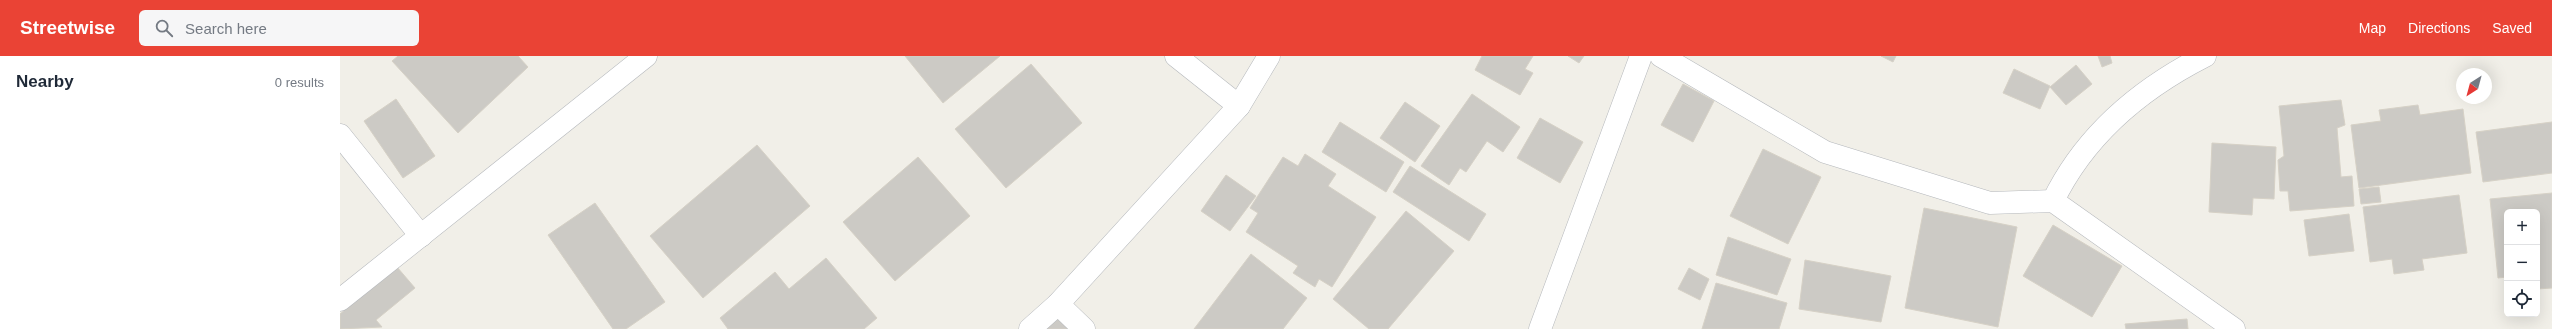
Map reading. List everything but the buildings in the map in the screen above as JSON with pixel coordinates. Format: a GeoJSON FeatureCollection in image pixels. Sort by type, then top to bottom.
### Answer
{"type":"FeatureCollection","features":[{"type":"Feature","properties":{"kind":"street"},"geometry":{"type":"LineString","coordinates":[[340,300],[646,56]]}},
{"type":"Feature","properties":{"kind":"street"},"geometry":{"type":"LineString","coordinates":[[1176,56],[1239,106]]}},
{"type":"Feature","properties":{"kind":"street"},"geometry":{"type":"LineString","coordinates":[[1030,329],[1058,304],[1239,106],[1269,56]]}},
{"type":"Feature","properties":{"kind":"street"},"geometry":{"type":"LineString","coordinates":[[1540,329],[1641,56]]}},
{"type":"Feature","properties":{"kind":"street"},"geometry":{"type":"LineString","coordinates":[[1661,56],[1825,152],[1990,203],[2053,201],[2234,329]]}},
{"type":"Feature","properties":{"kind":"street"},"geometry":{"type":"LineString","coordinates":[[2053,201],[2067,173],[2090,141],[2148,90],[2205,56]]}},
{"type":"Feature","properties":{"kind":"street"},"geometry":{"type":"LineString","coordinates":[[340,135],[421,236]]}},
{"type":"Feature","properties":{"kind":"street"},"geometry":{"type":"LineString","coordinates":[[1058,304],[1084,329]]}}]}
